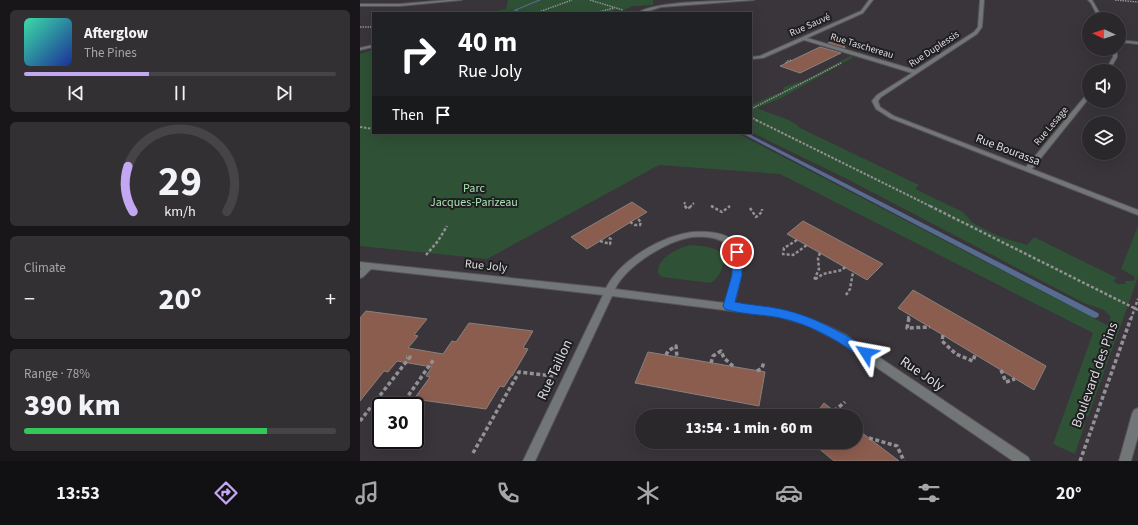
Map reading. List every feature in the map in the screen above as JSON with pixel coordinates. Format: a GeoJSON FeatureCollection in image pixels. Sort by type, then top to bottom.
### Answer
{"type":"FeatureCollection","features":[{"type":"Feature","properties":{"kind":"street"},"geometry":{"type":"LineString","coordinates":[[360,5],[400,5],[460,0]]}},
{"type":"Feature","properties":{"kind":"street"},"geometry":{"type":"LineString","coordinates":[[641,12],[661,6],[752,0]]}},
{"type":"Feature","properties":{"kind":"street","name":"Rue Sauvé"},"geometry":{"type":"LineString","coordinates":[[752,58],[761,57],[864,11],[871,0]]}},
{"type":"Feature","properties":{"kind":"street","name":"Rue Duplessis"},"geometry":{"type":"LineString","coordinates":[[875,102],[879,96],[976,33],[980,27],[982,0]]}},
{"type":"Feature","properties":{"kind":"street"},"geometry":{"type":"LineString","coordinates":[[1090,0],[1094,3],[1098,12]]}},
{"type":"Feature","properties":{"kind":"street","name":"Rue Taschereau"},"geometry":{"type":"LineString","coordinates":[[803,38],[915,72]]}},
{"type":"Feature","properties":{"kind":"street"},"geometry":{"type":"LineString","coordinates":[[1126,42],[1138,43]]}},
{"type":"Feature","properties":{"kind":"street"},"geometry":{"type":"LineString","coordinates":[[360,49],[372,46]]}},
{"type":"Feature","properties":{"kind":"street","name":"Rue Bourassa"},"geometry":{"type":"LineString","coordinates":[[875,102],[878,108],[887,114],[1138,213]]}},
{"type":"Feature","properties":{"kind":"street","name":"Rue Lesage"},"geometry":{"type":"LineString","coordinates":[[1028,169],[1082,103]]}},
{"type":"Feature","properties":{"kind":"street"},"geometry":{"type":"LineString","coordinates":[[609,292],[615,280],[627,267],[656,249],[683,236],[704,234],[725,240],[734,247],[737,252],[737,275],[729,306]]}},
{"type":"Feature","properties":{"kind":"street"},"geometry":{"type":"LineString","coordinates":[[360,275],[364,266]]}},
{"type":"Feature","properties":{"kind":"street","name":"Rue Joly"},"geometry":{"type":"LineString","coordinates":[[364,266],[729,306],[780,313],[804,320],[842,338],[923,391],[1024,461]]}},
{"type":"Feature","properties":{"kind":"street","name":"Rue Taillon"},"geometry":{"type":"LineString","coordinates":[[528,461],[609,292]]}},
{"type":"Feature","properties":{"kind":"street"},"geometry":{"type":"LineString","coordinates":[[1125,461],[1138,414]]}},
{"type":"Feature","properties":{"kind":"path"},"geometry":{"type":"LineString","coordinates":[[539,12],[572,0]]}},
{"type":"Feature","properties":{"kind":"path"},"geometry":{"type":"LineString","coordinates":[[585,1],[589,0],[623,10]]}},
{"type":"Feature","properties":{"kind":"path"},"geometry":{"type":"LineString","coordinates":[[1115,0],[1138,2]]}},
{"type":"Feature","properties":{"kind":"path"},"geometry":{"type":"LineString","coordinates":[[600,12],[614,8]]}},
{"type":"Feature","properties":{"kind":"path"},"geometry":{"type":"LineString","coordinates":[[360,27],[372,27]]}},
{"type":"Feature","properties":{"kind":"path"},"geometry":{"type":"LineString","coordinates":[[752,108],[857,54]]}},
{"type":"Feature","properties":{"kind":"path"},"geometry":{"type":"LineString","coordinates":[[786,63],[787,61],[792,60]]}},
{"type":"Feature","properties":{"kind":"path"},"geometry":{"type":"LineString","coordinates":[[752,117],[1136,309]]}},
{"type":"Feature","properties":{"kind":"path"},"geometry":{"type":"LineString","coordinates":[[360,127],[372,129]]}},
{"type":"Feature","properties":{"kind":"path"},"geometry":{"type":"LineString","coordinates":[[685,202],[684,205],[687,209],[693,206],[694,203]]}},
{"type":"Feature","properties":{"kind":"path"},"geometry":{"type":"LineString","coordinates":[[712,205],[711,207],[722,212],[730,206]]}},
{"type":"Feature","properties":{"kind":"path"},"geometry":{"type":"LineString","coordinates":[[750,208],[756,217],[762,212],[762,209]]}},
{"type":"Feature","properties":{"kind":"path"},"geometry":{"type":"LineString","coordinates":[[630,222],[635,226],[640,225],[641,222],[637,218]]}},
{"type":"Feature","properties":{"kind":"path"},"geometry":{"type":"LineString","coordinates":[[426,255],[438,241],[447,226]]}},
{"type":"Feature","properties":{"kind":"path"},"geometry":{"type":"LineString","coordinates":[[600,240],[610,244],[611,239],[606,237]]}},
{"type":"Feature","properties":{"kind":"path"},"geometry":{"type":"LineString","coordinates":[[797,240],[784,248],[783,254],[793,256],[807,245]]}},
{"type":"Feature","properties":{"kind":"path"},"geometry":{"type":"LineString","coordinates":[[820,253],[818,258],[819,269],[814,280],[823,274],[842,270],[845,267]]}},
{"type":"Feature","properties":{"kind":"path"},"geometry":{"type":"LineString","coordinates":[[846,295],[850,289],[853,272]]}},
{"type":"Feature","properties":{"kind":"path","name":"Boulevard des Pins"},"geometry":{"type":"LineString","coordinates":[[1080,461],[1136,309],[1138,299]]}},
{"type":"Feature","properties":{"kind":"path"},"geometry":{"type":"LineString","coordinates":[[909,315],[907,328],[930,327]]}},
{"type":"Feature","properties":{"kind":"path"},"geometry":{"type":"LineString","coordinates":[[943,335],[942,341],[956,354],[973,361],[975,354]]}},
{"type":"Feature","properties":{"kind":"path"},"geometry":{"type":"LineString","coordinates":[[666,355],[668,351],[676,346],[677,357]]}},
{"type":"Feature","properties":{"kind":"path"},"geometry":{"type":"LineString","coordinates":[[711,363],[713,356],[721,351],[724,358],[734,367]]}},
{"type":"Feature","properties":{"kind":"path"},"geometry":{"type":"LineString","coordinates":[[360,421],[410,357],[406,357]]}},
{"type":"Feature","properties":{"kind":"path"},"geometry":{"type":"LineString","coordinates":[[407,397],[434,359]]}},
{"type":"Feature","properties":{"kind":"path"},"geometry":{"type":"LineString","coordinates":[[757,371],[762,368],[764,362]]}},
{"type":"Feature","properties":{"kind":"path"},"geometry":{"type":"LineString","coordinates":[[1002,370],[1006,382],[1015,378]]}},
{"type":"Feature","properties":{"kind":"path"},"geometry":{"type":"LineString","coordinates":[[473,453],[519,372],[568,378]]}},
{"type":"Feature","properties":{"kind":"path"},"geometry":{"type":"LineString","coordinates":[[836,409],[845,402]]}},
{"type":"Feature","properties":{"kind":"path"},"geometry":{"type":"LineString","coordinates":[[868,438],[897,446],[904,461]]}},
{"type":"Feature","properties":{"kind":"green space"},"geometry":{"type":"Polygon","coordinates":[[[508,0],[653,0],[653,5],[633,6],[622,11],[616,10],[609,12],[491,12],[506,9],[508,0]]]}},
{"type":"Feature","properties":{"kind":"green space","name":"Parc Jacques-Parizeau"},"geometry":{"type":"Polygon","coordinates":[[[372,50],[372,134],[739,134],[1107,325],[1111,317],[1104,310],[1084,303],[847,179],[752,132],[752,105],[783,91],[784,87],[806,80],[850,56],[854,57],[783,97],[758,108],[786,119],[800,128],[919,185],[915,189],[963,212],[973,223],[990,232],[1027,245],[1034,237],[1117,278],[1113,281],[1118,284],[1125,284],[1125,281],[1134,281],[1135,277],[1121,269],[1138,226],[1138,277],[1088,417],[1079,413],[1076,419],[1085,424],[1075,454],[1053,444],[1093,333],[780,174],[659,165],[487,259],[360,246],[360,54],[372,50]]]}},
{"type":"Feature","properties":{"kind":"green space"},"geometry":{"type":"Polygon","coordinates":[[[690,245],[712,248],[724,255],[721,271],[717,278],[711,283],[662,277],[658,273],[660,263],[668,255],[690,245]]]}},
{"type":"Feature","properties":{"kind":"building"},"geometry":{"type":"Polygon","coordinates":[[[840,37],[845,48],[828,43],[840,37]]]}},
{"type":"Feature","properties":{"kind":"building"},"geometry":{"type":"Polygon","coordinates":[[[820,47],[841,53],[800,73],[780,66],[820,47]]]}},
{"type":"Feature","properties":{"kind":"building"},"geometry":{"type":"Polygon","coordinates":[[[632,202],[647,212],[587,249],[571,237],[632,202]]]}},
{"type":"Feature","properties":{"kind":"building"},"geometry":{"type":"Polygon","coordinates":[[[803,221],[883,264],[867,280],[787,234],[803,221]]]}},
{"type":"Feature","properties":{"kind":"building"},"geometry":{"type":"Polygon","coordinates":[[[913,290],[1046,366],[1034,390],[898,308],[913,290]]]}},
{"type":"Feature","properties":{"kind":"building"},"geometry":{"type":"Polygon","coordinates":[[[366,311],[427,319],[414,335],[418,336],[408,348],[443,354],[452,341],[456,342],[469,323],[533,331],[523,348],[528,349],[512,376],[504,387],[500,386],[486,409],[424,400],[424,397],[415,397],[430,377],[426,376],[432,367],[397,361],[388,372],[384,371],[360,401],[360,318],[366,311]]]}},
{"type":"Feature","properties":{"kind":"building"},"geometry":{"type":"Polygon","coordinates":[[[648,352],[765,372],[759,406],[635,383],[648,352]]]}},
{"type":"Feature","properties":{"kind":"building"},"geometry":{"type":"Polygon","coordinates":[[[824,403],[832,409],[819,409],[824,403]]]}},
{"type":"Feature","properties":{"kind":"building"},"geometry":{"type":"Polygon","coordinates":[[[863,433],[899,461],[834,461],[819,449],[863,449],[863,433]]]}},
{"type":"Feature","properties":{"kind":"waterway"},"geometry":{"type":"LineString","coordinates":[[518,12],[515,10],[540,0]]}},
{"type":"Feature","properties":{"kind":"waterway"},"geometry":{"type":"LineString","coordinates":[[745,134],[1095,315]]}},
{"type":"Feature","properties":{"kind":"route"},"geometry":{"type":"LineString","coordinates":[[737,252],[738,267],[736,283],[729,306],[780,313],[817,324],[866,353]]}}]}
